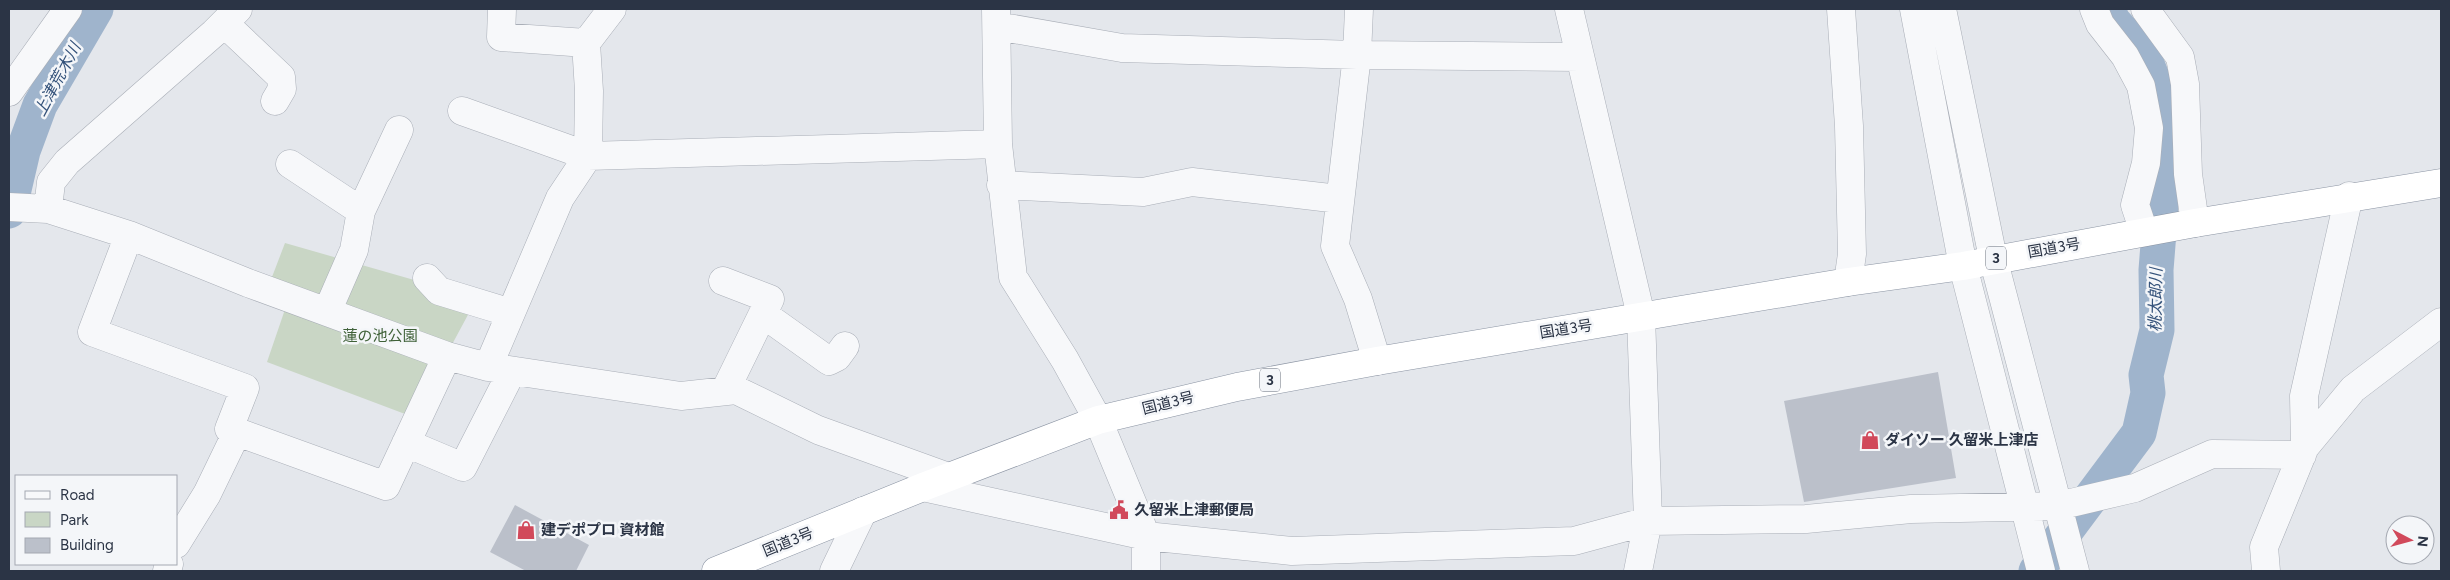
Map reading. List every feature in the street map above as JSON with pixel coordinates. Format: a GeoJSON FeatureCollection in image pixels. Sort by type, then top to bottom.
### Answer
{"type":"FeatureCollection","features":[{"type":"Feature","properties":{"kind":"highway","name":"国道3号"},"geometry":{"type":"LineString","coordinates":[[716,571],[948,477],[1098,420],[1237,386],[1377,360],[1640,316],[1848,282],[1963,266],[1993,258],[2349,196],[2441,183]]}},
{"type":"Feature","properties":{"kind":"street"},"geometry":{"type":"LineString","coordinates":[[9,92],[68,9]]}},
{"type":"Feature","properties":{"kind":"street"},"geometry":{"type":"LineString","coordinates":[[502,9],[501,37],[586,43]]}},
{"type":"Feature","properties":{"kind":"street"},"geometry":{"type":"LineString","coordinates":[[406,443],[463,467],[500,369],[511,313],[560,198],[588,156],[590,91],[586,43],[612,9]]}},
{"type":"Feature","properties":{"kind":"street"},"geometry":{"type":"LineString","coordinates":[[1359,9],[1357,55],[1335,246],[1358,299],[1377,360]]}},
{"type":"Feature","properties":{"kind":"street"},"geometry":{"type":"LineString","coordinates":[[1569,9],[1640,316],[1648,521],[1638,571]]}},
{"type":"Feature","properties":{"kind":"street"},"geometry":{"type":"LineString","coordinates":[[1841,9],[1849,126],[1852,254],[1848,282]]}},
{"type":"Feature","properties":{"kind":"street"},"geometry":{"type":"LineString","coordinates":[[1914,9],[1963,266],[2041,571]]}},
{"type":"Feature","properties":{"kind":"street"},"geometry":{"type":"LineString","coordinates":[[1942,9],[1993,258],[2075,571]]}},
{"type":"Feature","properties":{"kind":"street"},"geometry":{"type":"LineString","coordinates":[[2094,9],[2100,24],[2125,56],[2141,86],[2149,128],[2146,163],[2135,205],[2144,232]]}},
{"type":"Feature","properties":{"kind":"street"},"geometry":{"type":"LineString","coordinates":[[2145,9],[2180,57],[2185,84],[2190,224]]}},
{"type":"Feature","properties":{"kind":"street"},"geometry":{"type":"LineString","coordinates":[[48,209],[51,182],[68,162],[231,16],[281,77],[282,89],[275,101]]}},
{"type":"Feature","properties":{"kind":"street"},"geometry":{"type":"LineString","coordinates":[[1146,571],[1146,536],[1098,420],[1065,360],[1013,277],[1001,185],[998,144],[996,17],[1122,48],[1357,55],[1580,56]]}},
{"type":"Feature","properties":{"kind":"street"},"geometry":{"type":"LineString","coordinates":[[462,111],[588,156],[998,144]]}},
{"type":"Feature","properties":{"kind":"street"},"geometry":{"type":"LineString","coordinates":[[327,312],[354,250],[361,211],[399,130]]}},
{"type":"Feature","properties":{"kind":"street"},"geometry":{"type":"LineString","coordinates":[[290,164],[361,211]]}},
{"type":"Feature","properties":{"kind":"street"},"geometry":{"type":"LineString","coordinates":[[1001,185],[1143,192],[1192,182],[1339,199]]}},
{"type":"Feature","properties":{"kind":"street"},"geometry":{"type":"LineString","coordinates":[[2303,451],[2304,396],[2349,196]]}},
{"type":"Feature","properties":{"kind":"street"},"geometry":{"type":"LineString","coordinates":[[9,207],[48,209],[129,235],[248,283],[447,356],[500,369],[682,396],[736,390],[818,430],[948,477]]}},
{"type":"Feature","properties":{"kind":"street"},"geometry":{"type":"LineString","coordinates":[[129,235],[92,332],[245,388],[229,429],[386,486],[447,356]]}},
{"type":"Feature","properties":{"kind":"street"},"geometry":{"type":"LineString","coordinates":[[427,278],[439,291],[511,313]]}},
{"type":"Feature","properties":{"kind":"street"},"geometry":{"type":"LineString","coordinates":[[723,281],[770,299],[725,391]]}},
{"type":"Feature","properties":{"kind":"street"},"geometry":{"type":"LineString","coordinates":[[763,314],[829,361],[837,358],[845,346]]}},
{"type":"Feature","properties":{"kind":"street"},"geometry":{"type":"LineString","coordinates":[[2266,571],[2264,547],[2303,451],[2353,389],[2441,322]]}},
{"type":"Feature","properties":{"kind":"street"},"geometry":{"type":"LineString","coordinates":[[178,541],[207,494],[238,432]]}},
{"type":"Feature","properties":{"kind":"street"},"geometry":{"type":"LineString","coordinates":[[923,487],[1146,536],[1292,551],[1351,560],[1574,541],[1648,521],[1806,519],[1911,509],[2058,506],[2135,488],[2212,454],[2303,451]]}},
{"type":"Feature","properties":{"kind":"street"},"geometry":{"type":"LineString","coordinates":[[835,571],[863,511]]}},
{"type":"Feature","properties":{"kind":"green space","name":"蓮の池公園"},"geometry":{"type":"Polygon","coordinates":[[[285,243],[477,298],[413,417],[267,362],[293,286],[272,277],[285,243]]]}},
{"type":"Feature","properties":{"kind":"building","name":"ダイソー 久留米上津店"},"geometry":{"type":"Polygon","coordinates":[[[1938,372],[1956,478],[1804,502],[1784,401],[1938,372]]]}},
{"type":"Feature","properties":{"kind":"building"},"geometry":{"type":"Polygon","coordinates":[[[515,505],[589,545],[576,571],[526,571],[490,552],[515,505]]]}},
{"type":"Feature","properties":{"kind":"waterway","name":"上津荒木川"},"geometry":{"type":"LineString","coordinates":[[9,211],[23,151],[40,105],[96,9]]}},
{"type":"Feature","properties":{"kind":"waterway","name":"桃太郎川"},"geometry":{"type":"LineString","coordinates":[[2036,571],[2139,433],[2148,393],[2146,375],[2157,330],[2156,270],[2163,181],[2163,131],[2158,92],[2143,54],[2113,21],[2108,9]]}},
{"type":"Feature","properties":{"kind":"place","name":"ダイソー 久留米上津店"},"geometry":{"type":"Point","coordinates":[1870,440]}},
{"type":"Feature","properties":{"kind":"place","name":"久留米上津郵便局"},"geometry":{"type":"Point","coordinates":[1119,510]}},
{"type":"Feature","properties":{"kind":"place","name":"建デポプロ 資材館"},"geometry":{"type":"Point","coordinates":[526,530]}}]}
